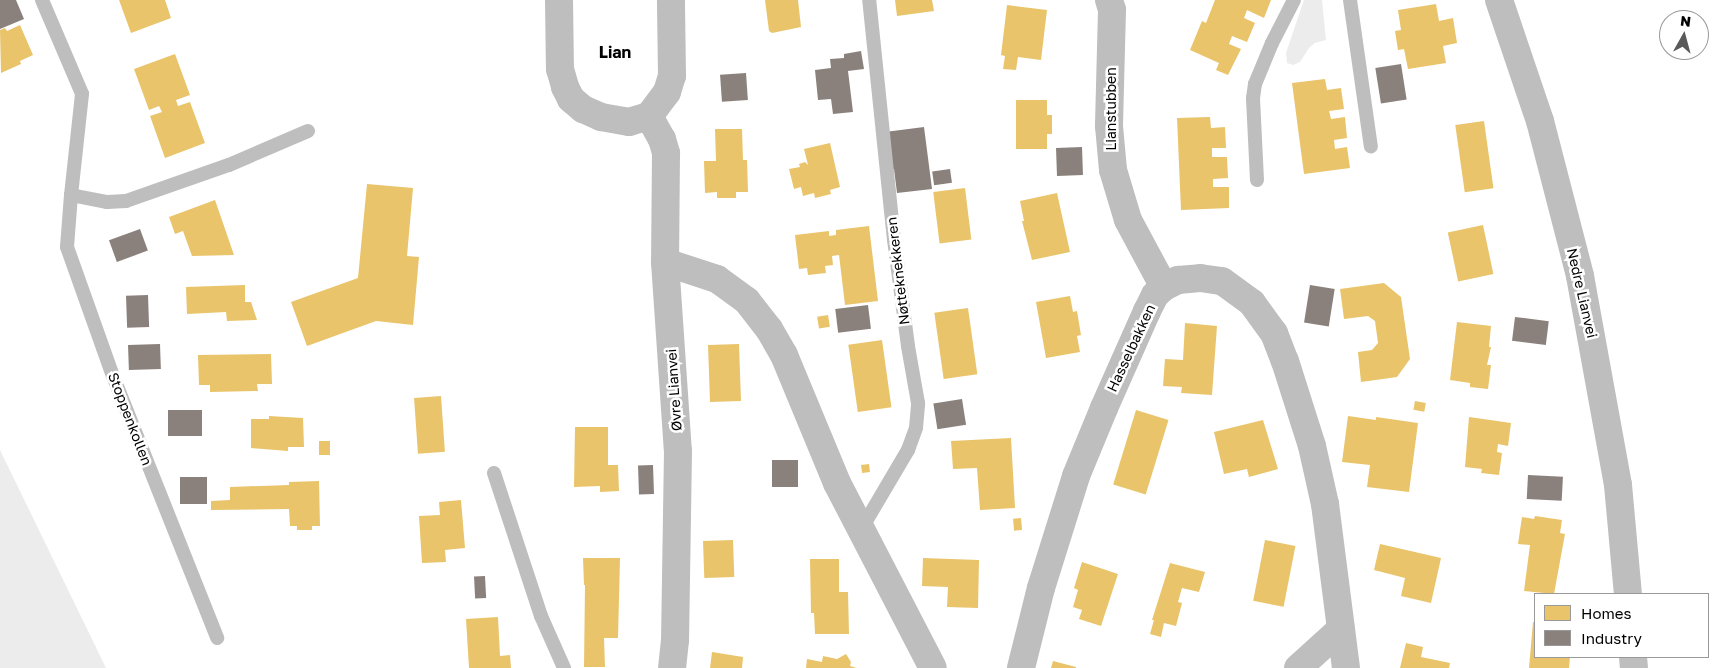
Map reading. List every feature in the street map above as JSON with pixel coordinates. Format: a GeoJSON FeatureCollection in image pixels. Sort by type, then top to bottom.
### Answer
{"type":"FeatureCollection","features":[{"type":"Feature","properties":{"kind":"street"},"geometry":{"type":"LineString","coordinates":[[559,0],[560,69],[564,87],[571,99],[583,109],[611,120],[629,122],[650,116],[667,92],[672,76],[671,0]]}},
{"type":"Feature","properties":{"kind":"street","name":"Nedre Lianvei"},"geometry":{"type":"LineString","coordinates":[[1499,0],[1540,120],[1580,276],[1618,485],[1628,593]]}},
{"type":"Feature","properties":{"kind":"street","name":"Lianstubben"},"geometry":{"type":"LineString","coordinates":[[1113,3],[1109,126],[1112,164],[1128,220],[1164,287]]}},
{"type":"Feature","properties":{"kind":"street","name":"Øvre Lianvei"},"geometry":{"type":"LineString","coordinates":[[650,116],[662,139],[666,152],[665,262],[678,451],[675,640],[672,668]]}},
{"type":"Feature","properties":{"kind":"street"},"geometry":{"type":"LineString","coordinates":[[665,262],[718,279],[747,301],[769,329],[784,355],[837,483],[933,668]]}},
{"type":"Feature","properties":{"kind":"street"},"geometry":{"type":"LineString","coordinates":[[1164,287],[1178,280],[1200,278],[1222,281],[1252,303],[1274,333],[1285,361],[1312,446],[1332,539],[1346,668]]}},
{"type":"Feature","properties":{"kind":"street","name":"Hasselbakken"},"geometry":{"type":"LineString","coordinates":[[1021,668],[1046,572],[1085,452],[1147,311],[1155,295],[1164,287]]}},
{"type":"Feature","properties":{"kind":"street"},"geometry":{"type":"LineString","coordinates":[[1298,668],[1341,629]]}},
{"type":"Feature","properties":{"kind":"lane","name":"Stoppenkollen"},"geometry":{"type":"LineString","coordinates":[[42,0],[82,94],[70,195],[67,248],[116,383],[217,638]]}},
{"type":"Feature","properties":{"kind":"lane","name":"Nøtteknekkeren"},"geometry":{"type":"LineString","coordinates":[[862,528],[908,450],[916,428],[918,403],[908,346],[894,240],[869,0]]}},
{"type":"Feature","properties":{"kind":"lane"},"geometry":{"type":"LineString","coordinates":[[1257,180],[1253,98],[1255,84],[1272,43],[1294,0]]}},
{"type":"Feature","properties":{"kind":"lane"},"geometry":{"type":"LineString","coordinates":[[1350,0],[1371,147]]}},
{"type":"Feature","properties":{"kind":"lane"},"geometry":{"type":"LineString","coordinates":[[70,195],[106,202],[126,200],[229,165],[308,131]]}},
{"type":"Feature","properties":{"kind":"lane"},"geometry":{"type":"LineString","coordinates":[[494,473],[541,616],[564,668]]}},
{"type":"Feature","properties":{"kind":"shaded area"},"geometry":{"type":"Polygon","coordinates":[[[1304,0],[1322,0],[1326,40],[1315,43],[1309,48],[1300,62],[1293,65],[1287,63],[1286,53],[1304,0]]]}},
{"type":"Feature","properties":{"kind":"shaded area"},"geometry":{"type":"Polygon","coordinates":[[[0,450],[106,668],[0,668],[0,450]]]}},
{"type":"Feature","properties":{"kind":"building: Homes"},"geometry":{"type":"Polygon","coordinates":[[[119,0],[165,0],[171,18],[131,33],[119,0]]]}},
{"type":"Feature","properties":{"kind":"building: Homes"},"geometry":{"type":"Polygon","coordinates":[[[765,0],[798,0],[801,27],[772,33],[769,31],[765,0]]]}},
{"type":"Feature","properties":{"kind":"building: Homes"},"geometry":{"type":"Polygon","coordinates":[[[895,0],[932,0],[934,11],[897,16],[895,0]]]}},
{"type":"Feature","properties":{"kind":"building: Homes"},"geometry":{"type":"Polygon","coordinates":[[[1215,0],[1271,0],[1264,18],[1247,10],[1244,18],[1255,23],[1247,42],[1232,36],[1229,44],[1241,49],[1228,75],[1216,70],[1219,63],[1190,50],[1202,21],[1206,23],[1215,0]]]}},
{"type":"Feature","properties":{"kind":"building: Homes"},"geometry":{"type":"Polygon","coordinates":[[[1436,4],[1439,21],[1453,18],[1457,43],[1443,46],[1446,63],[1408,69],[1404,49],[1398,50],[1395,31],[1401,30],[1398,10],[1436,4]]]}},
{"type":"Feature","properties":{"kind":"building: Homes"},"geometry":{"type":"Polygon","coordinates":[[[1007,5],[1047,10],[1041,60],[1018,57],[1016,70],[1003,69],[1005,56],[1001,55],[1007,5]]]}},
{"type":"Feature","properties":{"kind":"building: Homes"},"geometry":{"type":"Polygon","coordinates":[[[20,25],[33,55],[20,61],[21,64],[1,73],[0,30],[5,28],[7,31],[20,25]]]}},
{"type":"Feature","properties":{"kind":"building: Homes"},"geometry":{"type":"Polygon","coordinates":[[[175,54],[190,95],[176,100],[178,106],[190,102],[205,143],[165,158],[150,116],[162,112],[159,106],[149,110],[134,69],[175,54]]]}},
{"type":"Feature","properties":{"kind":"building: Homes"},"geometry":{"type":"Polygon","coordinates":[[[1325,79],[1327,90],[1341,88],[1344,109],[1329,111],[1331,119],[1345,117],[1347,138],[1334,140],[1335,149],[1347,147],[1350,168],[1304,174],[1292,83],[1325,79]]]}},
{"type":"Feature","properties":{"kind":"building: Homes"},"geometry":{"type":"Polygon","coordinates":[[[1016,100],[1047,100],[1047,115],[1052,115],[1052,134],[1047,134],[1047,149],[1016,149],[1016,100]]]}},
{"type":"Feature","properties":{"kind":"building: Homes"},"geometry":{"type":"Polygon","coordinates":[[[1210,117],[1211,128],[1225,127],[1226,148],[1212,148],[1212,157],[1227,157],[1228,178],[1213,179],[1213,187],[1229,187],[1229,208],[1181,210],[1177,118],[1210,117]]]}},
{"type":"Feature","properties":{"kind":"building: Homes"},"geometry":{"type":"Polygon","coordinates":[[[1484,121],[1493,188],[1465,192],[1455,125],[1484,121]]]}},
{"type":"Feature","properties":{"kind":"building: Homes"},"geometry":{"type":"Polygon","coordinates":[[[715,129],[742,129],[743,160],[747,160],[748,192],[736,192],[736,198],[717,198],[717,192],[705,193],[704,161],[716,161],[715,129]]]}},
{"type":"Feature","properties":{"kind":"building: Homes"},"geometry":{"type":"Polygon","coordinates":[[[830,143],[840,187],[830,190],[831,194],[815,198],[814,193],[803,196],[801,187],[794,189],[789,169],[800,167],[799,164],[805,162],[808,165],[804,149],[830,143]]]}},
{"type":"Feature","properties":{"kind":"building: Homes"},"geometry":{"type":"Polygon","coordinates":[[[367,184],[413,188],[407,256],[419,257],[413,325],[376,321],[307,346],[291,302],[358,278],[367,184]]]}},
{"type":"Feature","properties":{"kind":"building: Homes"},"geometry":{"type":"Polygon","coordinates":[[[965,188],[971,240],[940,244],[933,192],[965,188]]]}},
{"type":"Feature","properties":{"kind":"building: Homes"},"geometry":{"type":"Polygon","coordinates":[[[1057,193],[1070,252],[1032,260],[1022,221],[1024,221],[1020,201],[1057,193]]]}},
{"type":"Feature","properties":{"kind":"building: Homes"},"geometry":{"type":"Polygon","coordinates":[[[215,200],[234,255],[192,256],[183,231],[175,234],[169,217],[215,200]]]}},
{"type":"Feature","properties":{"kind":"building: Homes"},"geometry":{"type":"Polygon","coordinates":[[[1483,225],[1493,274],[1458,281],[1448,232],[1483,225]]]}},
{"type":"Feature","properties":{"kind":"building: Homes"},"geometry":{"type":"Polygon","coordinates":[[[869,226],[878,301],[845,305],[839,255],[832,256],[833,265],[825,266],[826,273],[808,275],[807,268],[799,269],[795,235],[829,231],[829,236],[836,235],[836,230],[869,226]]]}},
{"type":"Feature","properties":{"kind":"building: Homes"},"geometry":{"type":"Polygon","coordinates":[[[1384,283],[1401,297],[1410,359],[1397,377],[1361,382],[1358,352],[1372,350],[1378,343],[1375,321],[1368,316],[1344,319],[1340,289],[1384,283]]]}},
{"type":"Feature","properties":{"kind":"building: Homes"},"geometry":{"type":"Polygon","coordinates":[[[245,285],[245,302],[251,302],[257,320],[227,321],[226,312],[187,314],[186,287],[245,285]]]}},
{"type":"Feature","properties":{"kind":"building: Homes"},"geometry":{"type":"Polygon","coordinates":[[[1070,296],[1073,312],[1077,311],[1081,335],[1077,336],[1080,352],[1046,358],[1036,302],[1070,296]]]}},
{"type":"Feature","properties":{"kind":"building: Homes"},"geometry":{"type":"Polygon","coordinates":[[[968,308],[977,374],[944,379],[934,313],[968,308]]]}},
{"type":"Feature","properties":{"kind":"building: Homes"},"geometry":{"type":"Polygon","coordinates":[[[828,315],[830,327],[819,329],[817,317],[828,315]]]}},
{"type":"Feature","properties":{"kind":"building: Homes"},"geometry":{"type":"Polygon","coordinates":[[[1457,322],[1491,326],[1489,347],[1491,347],[1487,365],[1491,365],[1488,389],[1470,387],[1470,383],[1450,380],[1457,322]]]}},
{"type":"Feature","properties":{"kind":"building: Homes"},"geometry":{"type":"Polygon","coordinates":[[[1185,323],[1217,326],[1212,395],[1181,393],[1182,387],[1163,386],[1165,359],[1183,360],[1185,323]]]}},
{"type":"Feature","properties":{"kind":"building: Homes"},"geometry":{"type":"Polygon","coordinates":[[[882,340],[891,407],[858,412],[848,345],[882,340]]]}},
{"type":"Feature","properties":{"kind":"building: Homes"},"geometry":{"type":"Polygon","coordinates":[[[739,344],[741,401],[710,402],[708,345],[739,344]]]}},
{"type":"Feature","properties":{"kind":"building: Homes"},"geometry":{"type":"Polygon","coordinates":[[[271,354],[272,384],[257,384],[258,391],[210,392],[210,385],[199,385],[198,355],[271,354]]]}},
{"type":"Feature","properties":{"kind":"building: Homes"},"geometry":{"type":"Polygon","coordinates":[[[441,396],[445,452],[418,454],[414,398],[441,396]]]}},
{"type":"Feature","properties":{"kind":"building: Homes"},"geometry":{"type":"Polygon","coordinates":[[[1415,401],[1426,403],[1424,412],[1413,410],[1415,401]]]}},
{"type":"Feature","properties":{"kind":"building: Homes"},"geometry":{"type":"Polygon","coordinates":[[[1136,410],[1169,420],[1146,495],[1113,485],[1136,410]]]}},
{"type":"Feature","properties":{"kind":"building: Homes"},"geometry":{"type":"Polygon","coordinates":[[[269,416],[303,418],[304,447],[288,447],[288,451],[251,448],[251,419],[269,419],[269,416]]]}},
{"type":"Feature","properties":{"kind":"building: Homes"},"geometry":{"type":"Polygon","coordinates":[[[1348,416],[1376,420],[1376,417],[1418,423],[1409,492],[1367,487],[1370,465],[1342,462],[1348,416]]]}},
{"type":"Feature","properties":{"kind":"building: Homes"},"geometry":{"type":"Polygon","coordinates":[[[1469,417],[1511,423],[1508,446],[1498,444],[1497,452],[1502,453],[1499,475],[1481,473],[1482,469],[1465,467],[1469,417]]]}},
{"type":"Feature","properties":{"kind":"building: Homes"},"geometry":{"type":"Polygon","coordinates":[[[1263,420],[1278,469],[1249,477],[1247,469],[1224,474],[1214,432],[1263,420]]]}},
{"type":"Feature","properties":{"kind":"building: Homes"},"geometry":{"type":"Polygon","coordinates":[[[575,427],[608,427],[608,465],[618,465],[619,491],[600,492],[600,486],[574,487],[575,427]]]}},
{"type":"Feature","properties":{"kind":"building: Homes"},"geometry":{"type":"Polygon","coordinates":[[[1011,438],[1015,508],[980,510],[977,468],[953,469],[951,441],[1011,438]]]}},
{"type":"Feature","properties":{"kind":"building: Homes"},"geometry":{"type":"Polygon","coordinates":[[[319,441],[330,441],[330,455],[319,455],[319,441]]]}},
{"type":"Feature","properties":{"kind":"building: Homes"},"geometry":{"type":"Polygon","coordinates":[[[869,464],[870,472],[862,473],[861,465],[869,464]]]}},
{"type":"Feature","properties":{"kind":"building: Homes"},"geometry":{"type":"Polygon","coordinates":[[[319,481],[320,526],[312,526],[312,530],[297,530],[297,526],[290,526],[289,509],[211,510],[211,501],[230,500],[230,487],[289,485],[289,482],[319,481]]]}},
{"type":"Feature","properties":{"kind":"building: Homes"},"geometry":{"type":"Polygon","coordinates":[[[461,500],[465,548],[445,550],[446,562],[422,563],[419,516],[440,515],[439,502],[461,500]]]}},
{"type":"Feature","properties":{"kind":"building: Homes"},"geometry":{"type":"Polygon","coordinates":[[[1535,516],[1562,520],[1560,533],[1565,534],[1554,593],[1524,591],[1530,545],[1518,544],[1522,517],[1534,519],[1535,516]]]}},
{"type":"Feature","properties":{"kind":"building: Homes"},"geometry":{"type":"Polygon","coordinates":[[[1021,518],[1022,530],[1014,531],[1013,519],[1021,518]]]}},
{"type":"Feature","properties":{"kind":"building: Homes"},"geometry":{"type":"Polygon","coordinates":[[[733,540],[734,577],[704,578],[703,541],[733,540]]]}},
{"type":"Feature","properties":{"kind":"building: Homes"},"geometry":{"type":"Polygon","coordinates":[[[1265,540],[1295,546],[1284,607],[1253,601],[1265,540]]]}},
{"type":"Feature","properties":{"kind":"building: Homes"},"geometry":{"type":"Polygon","coordinates":[[[1380,544],[1441,558],[1431,603],[1401,596],[1405,578],[1374,570],[1380,544]]]}},
{"type":"Feature","properties":{"kind":"building: Homes"},"geometry":{"type":"Polygon","coordinates":[[[583,558],[620,558],[618,638],[604,638],[605,667],[584,667],[585,585],[583,558]]]}},
{"type":"Feature","properties":{"kind":"building: Homes"},"geometry":{"type":"Polygon","coordinates":[[[923,558],[979,560],[978,608],[947,607],[948,587],[922,586],[923,558]]]}},
{"type":"Feature","properties":{"kind":"building: Homes"},"geometry":{"type":"Polygon","coordinates":[[[810,559],[839,559],[839,592],[848,592],[849,634],[815,634],[814,613],[811,613],[810,559]]]}},
{"type":"Feature","properties":{"kind":"building: Homes"},"geometry":{"type":"Polygon","coordinates":[[[1082,562],[1118,574],[1101,626],[1079,619],[1082,610],[1073,607],[1078,590],[1074,588],[1082,562]]]}},
{"type":"Feature","properties":{"kind":"building: Homes"},"geometry":{"type":"Polygon","coordinates":[[[1170,563],[1205,572],[1199,592],[1182,588],[1178,602],[1182,603],[1176,626],[1164,623],[1161,637],[1150,634],[1154,620],[1152,620],[1170,563]]]}},
{"type":"Feature","properties":{"kind":"building: Homes"},"geometry":{"type":"Polygon","coordinates":[[[498,617],[500,656],[510,655],[511,668],[469,668],[466,619],[498,617]]]}},
{"type":"Feature","properties":{"kind":"building: Homes"},"geometry":{"type":"Polygon","coordinates":[[[1534,622],[1534,658],[1570,658],[1569,668],[1529,668],[1534,622]]]}},
{"type":"Feature","properties":{"kind":"building: Homes"},"geometry":{"type":"Polygon","coordinates":[[[1406,643],[1423,647],[1421,657],[1450,663],[1449,668],[1400,668],[1406,643]]]}},
{"type":"Feature","properties":{"kind":"building: Homes"},"geometry":{"type":"Polygon","coordinates":[[[712,652],[743,657],[742,668],[710,668],[712,652]]]}},
{"type":"Feature","properties":{"kind":"building: Homes"},"geometry":{"type":"Polygon","coordinates":[[[846,654],[851,662],[850,666],[857,668],[806,668],[807,659],[822,662],[823,656],[837,659],[846,654]]]}},
{"type":"Feature","properties":{"kind":"building: Homes"},"geometry":{"type":"Polygon","coordinates":[[[1053,661],[1076,667],[1076,668],[1051,668],[1053,661]]]}},
{"type":"Feature","properties":{"kind":"building: Industry"},"geometry":{"type":"Polygon","coordinates":[[[0,0],[16,0],[24,19],[0,29],[0,0]]]}},
{"type":"Feature","properties":{"kind":"building: Industry"},"geometry":{"type":"Polygon","coordinates":[[[861,51],[864,69],[848,71],[853,112],[833,114],[831,99],[818,100],[815,70],[831,68],[830,59],[844,58],[844,54],[861,51]]]}},
{"type":"Feature","properties":{"kind":"building: Industry"},"geometry":{"type":"Polygon","coordinates":[[[1401,64],[1407,100],[1381,104],[1375,68],[1401,64]]]}},
{"type":"Feature","properties":{"kind":"building: Industry"},"geometry":{"type":"Polygon","coordinates":[[[746,73],[748,100],[722,102],[720,75],[746,73]]]}},
{"type":"Feature","properties":{"kind":"building: Industry"},"geometry":{"type":"Polygon","coordinates":[[[924,127],[932,189],[897,193],[894,169],[890,170],[885,132],[924,127]]]}},
{"type":"Feature","properties":{"kind":"building: Industry"},"geometry":{"type":"Polygon","coordinates":[[[1082,147],[1083,175],[1057,176],[1056,148],[1082,147]]]}},
{"type":"Feature","properties":{"kind":"building: Industry"},"geometry":{"type":"Polygon","coordinates":[[[950,169],[952,183],[934,185],[932,172],[950,169]]]}},
{"type":"Feature","properties":{"kind":"building: Industry"},"geometry":{"type":"Polygon","coordinates":[[[140,229],[148,251],[117,262],[109,240],[140,229]]]}},
{"type":"Feature","properties":{"kind":"building: Industry"},"geometry":{"type":"Polygon","coordinates":[[[1310,285],[1335,289],[1329,326],[1304,323],[1310,285]]]}},
{"type":"Feature","properties":{"kind":"building: Industry"},"geometry":{"type":"Polygon","coordinates":[[[148,295],[149,327],[127,328],[126,296],[148,295]]]}},
{"type":"Feature","properties":{"kind":"building: Industry"},"geometry":{"type":"Polygon","coordinates":[[[868,305],[871,329],[838,333],[835,309],[868,305]]]}},
{"type":"Feature","properties":{"kind":"building: Industry"},"geometry":{"type":"Polygon","coordinates":[[[1515,317],[1549,321],[1546,345],[1512,341],[1515,317]]]}},
{"type":"Feature","properties":{"kind":"building: Industry"},"geometry":{"type":"Polygon","coordinates":[[[160,344],[161,369],[129,370],[128,345],[160,344]]]}},
{"type":"Feature","properties":{"kind":"building: Industry"},"geometry":{"type":"Polygon","coordinates":[[[962,399],[966,425],[937,429],[933,404],[962,399]]]}},
{"type":"Feature","properties":{"kind":"building: Industry"},"geometry":{"type":"Polygon","coordinates":[[[168,410],[202,410],[202,436],[168,436],[168,410]]]}},
{"type":"Feature","properties":{"kind":"building: Industry"},"geometry":{"type":"Polygon","coordinates":[[[772,460],[798,460],[798,487],[772,487],[772,460]]]}},
{"type":"Feature","properties":{"kind":"building: Industry"},"geometry":{"type":"Polygon","coordinates":[[[653,465],[654,494],[639,495],[638,466],[653,465]]]}},
{"type":"Feature","properties":{"kind":"building: Industry"},"geometry":{"type":"Polygon","coordinates":[[[1528,475],[1563,477],[1562,501],[1527,499],[1528,475]]]}},
{"type":"Feature","properties":{"kind":"building: Industry"},"geometry":{"type":"Polygon","coordinates":[[[180,477],[207,477],[207,504],[180,504],[180,477]]]}},
{"type":"Feature","properties":{"kind":"building: Industry"},"geometry":{"type":"Polygon","coordinates":[[[485,576],[486,598],[475,599],[474,577],[485,576]]]}},
{"type":"Feature","properties":{"kind":"district","name":"Lian"},"geometry":{"type":"Point","coordinates":[615,52]}}]}
